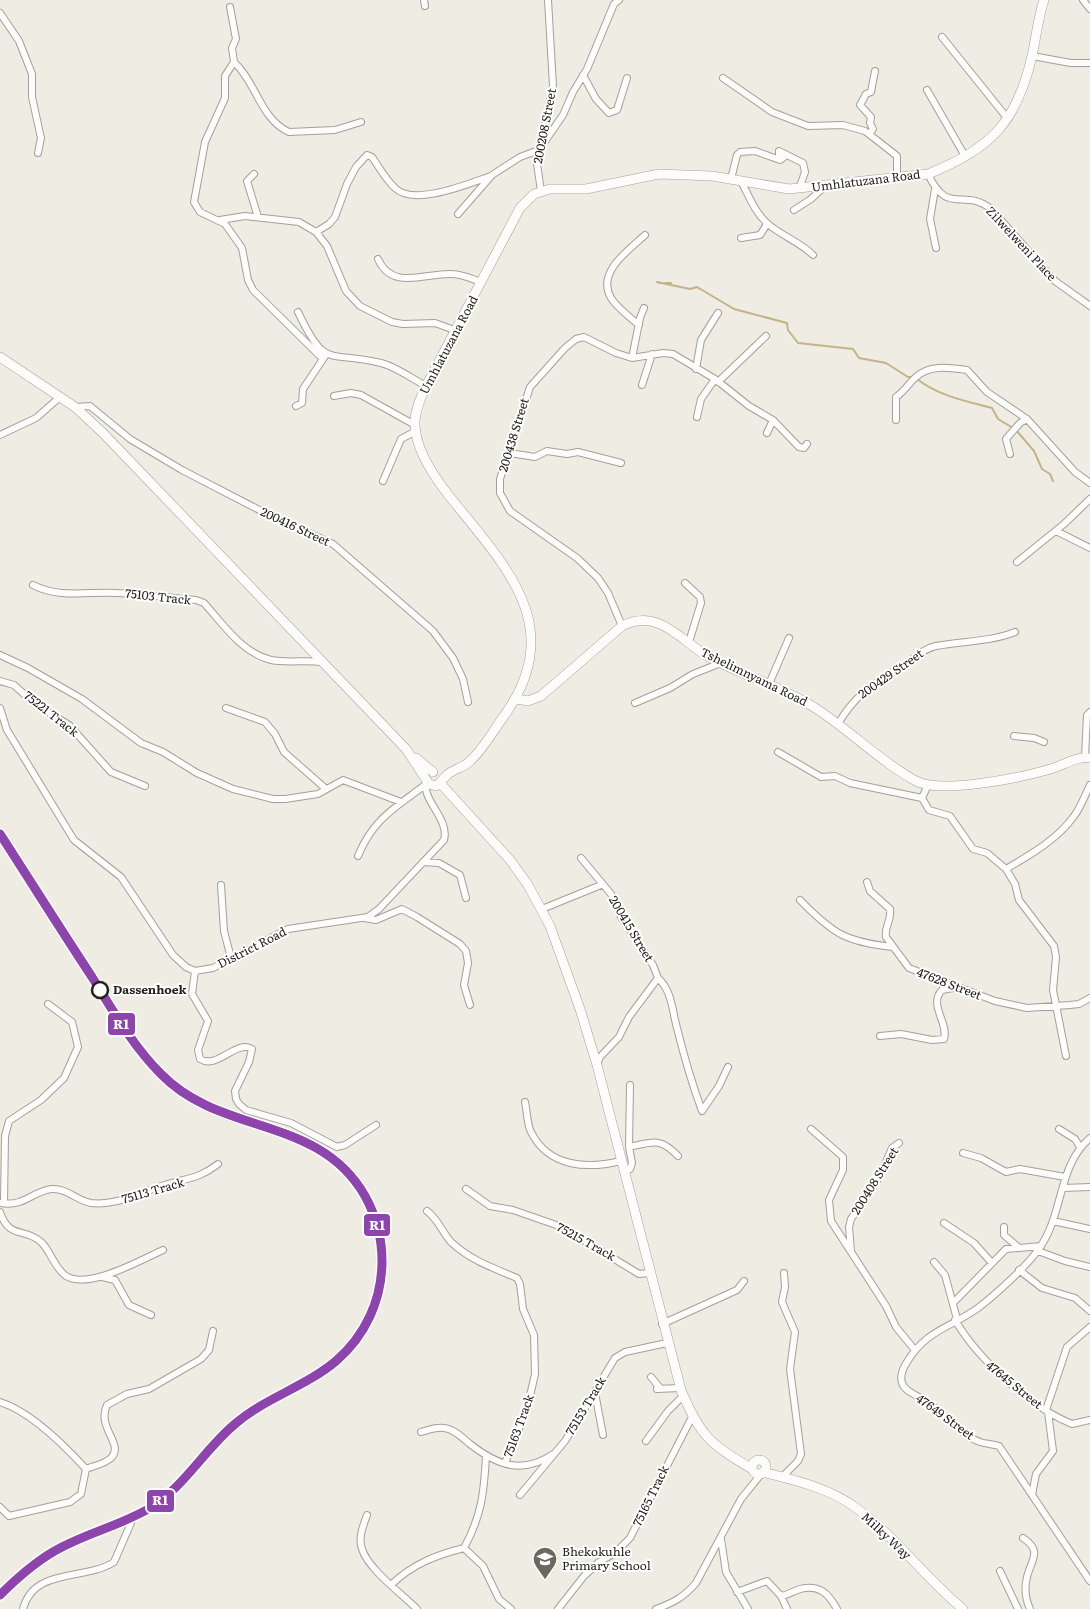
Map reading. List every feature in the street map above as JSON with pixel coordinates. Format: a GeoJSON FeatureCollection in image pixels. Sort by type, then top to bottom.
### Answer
{"type":"FeatureCollection","features":[{"type":"Feature","properties":{"kind":"street","name":"200208 Street"},"geometry":{"type":"LineString","coordinates":[[541,191],[537,164],[549,114],[553,86],[548,0]]}},
{"type":"Feature","properties":{"kind":"street"},"geometry":{"type":"LineString","coordinates":[[316,232],[329,224],[335,217],[341,196],[356,167],[365,156],[370,155],[395,188],[404,194],[439,192],[492,175],[520,157],[539,150],[563,115],[595,53],[614,4],[619,0]]}},
{"type":"Feature","properties":{"kind":"street","name":"Umhlatuzana Road"},"geometry":{"type":"LineString","coordinates":[[415,428],[416,412],[426,386],[457,331],[514,218],[526,201],[541,191],[557,188],[586,188],[637,177],[671,173],[732,179],[779,188],[799,189],[928,174],[965,156],[998,132],[1008,119],[1022,90],[1032,56],[1044,0]]}},
{"type":"Feature","properties":{"kind":"street"},"geometry":{"type":"LineString","coordinates":[[1083,0],[1090,9]]}},
{"type":"Feature","properties":{"kind":"street"},"geometry":{"type":"LineString","coordinates":[[230,7],[236,39],[232,48],[234,62],[252,84],[271,119],[284,130],[290,132],[335,130],[361,122]]}},
{"type":"Feature","properties":{"kind":"street"},"geometry":{"type":"LineString","coordinates":[[0,13],[19,41],[32,74],[32,97],[42,138],[38,153]]}},
{"type":"Feature","properties":{"kind":"street"},"geometry":{"type":"LineString","coordinates":[[942,37],[1008,119]]}},
{"type":"Feature","properties":{"kind":"street"},"geometry":{"type":"LineString","coordinates":[[1032,56],[1066,62],[1090,62]]}},
{"type":"Feature","properties":{"kind":"street"},"geometry":{"type":"LineString","coordinates":[[234,62],[225,76],[225,98],[204,142],[194,196],[195,206],[200,212],[220,220],[242,248],[248,280],[252,290],[324,356],[383,364],[426,386]]}},
{"type":"Feature","properties":{"kind":"street"},"geometry":{"type":"LineString","coordinates":[[870,134],[873,129],[870,123],[871,117],[860,105],[866,94],[871,92],[875,70]]}},
{"type":"Feature","properties":{"kind":"street"},"geometry":{"type":"LineString","coordinates":[[583,75],[596,99],[609,113],[616,110],[627,78]]}},
{"type":"Feature","properties":{"kind":"street"},"geometry":{"type":"LineString","coordinates":[[723,78],[772,112],[799,123],[808,126],[844,125],[870,134],[897,156],[897,179]]}},
{"type":"Feature","properties":{"kind":"street"},"geometry":{"type":"LineString","coordinates":[[927,90],[965,156]]}},
{"type":"Feature","properties":{"kind":"street"},"geometry":{"type":"LineString","coordinates":[[549,114],[563,115]]}},
{"type":"Feature","properties":{"kind":"street"},"geometry":{"type":"LineString","coordinates":[[732,179],[737,155],[740,152],[754,151],[780,160],[784,157],[779,156],[779,151],[803,163],[805,172],[799,189]]}},
{"type":"Feature","properties":{"kind":"street"},"geometry":{"type":"LineString","coordinates":[[254,174],[247,181],[258,217]]}},
{"type":"Feature","properties":{"kind":"street"},"geometry":{"type":"LineString","coordinates":[[928,174],[935,189],[930,219],[936,248]]}},
{"type":"Feature","properties":{"kind":"street"},"geometry":{"type":"LineString","coordinates":[[458,214],[492,175]]}},
{"type":"Feature","properties":{"kind":"street"},"geometry":{"type":"LineString","coordinates":[[741,181],[756,211],[767,224],[805,247],[813,255]]}},
{"type":"Feature","properties":{"kind":"street"},"geometry":{"type":"LineString","coordinates":[[794,210],[812,199],[824,187]]}},
{"type":"Feature","properties":{"kind":"street","name":"Zilwelweni Place"},"geometry":{"type":"LineString","coordinates":[[935,189],[946,198],[973,200],[986,205],[1055,281],[1090,306]]}},
{"type":"Feature","properties":{"kind":"street"},"geometry":{"type":"LineString","coordinates":[[220,220],[236,217],[258,217],[290,220],[306,225],[316,232],[327,246],[346,291],[360,306],[392,322],[403,324],[435,323],[457,331]]}},
{"type":"Feature","properties":{"kind":"street"},"geometry":{"type":"LineString","coordinates":[[741,238],[760,235],[767,224]]}},
{"type":"Feature","properties":{"kind":"street"},"geometry":{"type":"LineString","coordinates":[[638,325],[611,299],[607,281],[614,265],[645,235]]}},
{"type":"Feature","properties":{"kind":"street"},"geometry":{"type":"LineString","coordinates":[[378,259],[388,273],[409,279],[450,274],[482,282]]}},
{"type":"Feature","properties":{"kind":"street"},"geometry":{"type":"LineString","coordinates":[[644,308],[638,325],[632,358],[652,354],[673,354],[716,381],[749,406],[773,420],[799,447],[804,448],[807,444]]}},
{"type":"Feature","properties":{"kind":"street"},"geometry":{"type":"LineString","coordinates":[[298,312],[324,356]]}},
{"type":"Feature","properties":{"kind":"street"},"geometry":{"type":"LineString","coordinates":[[696,368],[701,340],[718,313]]}},
{"type":"Feature","properties":{"kind":"street"},"geometry":{"type":"LineString","coordinates":[[697,417],[701,399],[716,381],[766,336]]}},
{"type":"Feature","properties":{"kind":"street","name":"200438 Street"},"geometry":{"type":"LineString","coordinates":[[622,626],[608,593],[598,578],[577,558],[510,511],[500,493],[500,479],[530,388],[565,348],[584,337],[616,353],[632,358]]}},
{"type":"Feature","properties":{"kind":"street"},"geometry":{"type":"LineString","coordinates":[[642,385],[652,354]]}},
{"type":"Feature","properties":{"kind":"street"},"geometry":{"type":"LineString","coordinates":[[296,406],[302,403],[303,390],[324,356]]}},
{"type":"Feature","properties":{"kind":"street","name":"Milky Way"},"geometry":{"type":"LineString","coordinates":[[0,357],[60,396],[129,460],[412,755],[433,781],[458,803],[510,860],[528,884],[542,909],[565,964],[597,1064],[667,1343],[681,1392],[692,1417],[702,1434],[716,1447],[758,1471],[796,1480]]}},
{"type":"Feature","properties":{"kind":"street"},"geometry":{"type":"LineString","coordinates":[[896,420],[896,397],[907,389],[917,376],[934,368],[967,370],[987,392],[1027,420],[1075,472],[1090,483]]}},
{"type":"Feature","properties":{"kind":"street"},"geometry":{"type":"LineString","coordinates":[[334,396],[351,393],[361,395],[415,428],[428,464],[437,479],[500,558],[522,598],[532,640],[531,658],[517,698],[480,750],[468,763],[433,781],[401,802],[367,835],[358,856]]}},
{"type":"Feature","properties":{"kind":"street"},"geometry":{"type":"LineString","coordinates":[[0,435],[36,418],[60,396]]}},
{"type":"Feature","properties":{"kind":"street","name":"200416 Street"},"geometry":{"type":"LineString","coordinates":[[75,408],[90,406],[130,439],[182,470],[269,515],[333,544],[433,631],[453,658],[463,679],[468,702]]}},
{"type":"Feature","properties":{"kind":"street"},"geometry":{"type":"LineString","coordinates":[[767,433],[773,420]]}},
{"type":"Feature","properties":{"kind":"street"},"geometry":{"type":"LineString","coordinates":[[1010,454],[1006,439],[1020,423],[1027,420]]}},
{"type":"Feature","properties":{"kind":"street"},"geometry":{"type":"LineString","coordinates":[[383,481],[401,439],[415,428]]}},
{"type":"Feature","properties":{"kind":"street"},"geometry":{"type":"LineString","coordinates":[[510,453],[535,457],[549,451],[567,454],[578,452],[621,463]]}},
{"type":"Feature","properties":{"kind":"street"},"geometry":{"type":"LineString","coordinates":[[1017,562],[1056,531],[1090,499]]}},
{"type":"Feature","properties":{"kind":"street"},"geometry":{"type":"LineString","coordinates":[[1056,531],[1090,548]]}},
{"type":"Feature","properties":{"kind":"street"},"geometry":{"type":"LineString","coordinates":[[685,583],[700,597],[701,602],[689,642]]}},
{"type":"Feature","properties":{"kind":"street","name":"75103 Track"},"geometry":{"type":"LineString","coordinates":[[33,585],[51,592],[118,592],[196,600],[204,604],[238,641],[254,653],[270,660],[322,662]]}},
{"type":"Feature","properties":{"kind":"street","name":"Tshelimnyama Road"},"geometry":{"type":"LineString","coordinates":[[622,626],[638,621],[652,622],[668,627],[701,652],[721,663],[813,706],[906,775],[928,785],[948,786],[1032,774],[1088,758]]}},
{"type":"Feature","properties":{"kind":"street"},"geometry":{"type":"LineString","coordinates":[[517,698],[528,701],[540,696],[622,626]]}},
{"type":"Feature","properties":{"kind":"street","name":"200429 Street"},"geometry":{"type":"LineString","coordinates":[[838,724],[854,701],[885,675],[901,667],[919,653],[936,646],[998,637],[1015,632]]}},
{"type":"Feature","properties":{"kind":"street"},"geometry":{"type":"LineString","coordinates":[[769,684],[789,638]]}},
{"type":"Feature","properties":{"kind":"street"},"geometry":{"type":"LineString","coordinates":[[0,655],[28,668],[82,700],[141,743],[163,752],[211,780],[234,789],[273,799],[309,796],[340,781],[346,781],[401,802]]}},
{"type":"Feature","properties":{"kind":"street"},"geometry":{"type":"LineString","coordinates":[[635,703],[670,688],[698,672],[721,663]]}},
{"type":"Feature","properties":{"kind":"street","name":"75221 Track"},"geometry":{"type":"LineString","coordinates":[[0,681],[14,685],[35,704],[69,725],[111,772],[145,786]]}},
{"type":"Feature","properties":{"kind":"street"},"geometry":{"type":"LineString","coordinates":[[0,708],[7,730],[74,840],[121,877],[173,955],[186,967],[195,971],[192,994],[208,1021],[198,1050],[200,1059],[206,1062],[214,1061],[242,1048],[250,1047],[252,1054],[235,1091],[239,1104],[246,1110],[291,1123],[337,1147],[345,1145],[376,1125]]}},
{"type":"Feature","properties":{"kind":"street"},"geometry":{"type":"LineString","coordinates":[[226,708],[265,722],[275,734],[284,752],[326,789]]}},
{"type":"Feature","properties":{"kind":"street"},"geometry":{"type":"LineString","coordinates":[[1088,758],[1087,716],[1090,712]]}},
{"type":"Feature","properties":{"kind":"street"},"geometry":{"type":"LineString","coordinates":[[1034,738],[1042,732]]}},
{"type":"Feature","properties":{"kind":"street"},"geometry":{"type":"LineString","coordinates":[[1014,736],[1034,738],[1044,742]]}},
{"type":"Feature","properties":{"kind":"street"},"geometry":{"type":"LineString","coordinates":[[778,752],[821,777],[835,776],[850,783],[922,798],[929,810],[950,816],[973,849],[987,853],[1006,869],[1015,884],[1019,900],[1054,946],[1056,957],[1053,990],[1066,1056]]}},
{"type":"Feature","properties":{"kind":"street","name":"District Road"},"geometry":{"type":"LineString","coordinates":[[195,971],[207,971],[288,929],[364,918],[379,908],[442,844],[446,832],[444,824],[430,798],[433,781]]}},
{"type":"Feature","properties":{"kind":"street"},"geometry":{"type":"LineString","coordinates":[[922,798],[928,785]]}},
{"type":"Feature","properties":{"kind":"street"},"geometry":{"type":"LineString","coordinates":[[1006,869],[1052,839],[1068,824],[1077,813],[1090,785]]}},
{"type":"Feature","properties":{"kind":"street","name":"200415 Street"},"geometry":{"type":"LineString","coordinates":[[581,858],[601,885],[611,894],[621,917],[653,964],[658,978],[637,1006],[619,1037],[606,1050],[597,1064]]}},
{"type":"Feature","properties":{"kind":"street"},"geometry":{"type":"LineString","coordinates":[[423,862],[439,863],[460,875],[466,898]]}},
{"type":"Feature","properties":{"kind":"street","name":"47628 Street"},"geometry":{"type":"LineString","coordinates":[[867,882],[872,893],[890,909],[890,918],[885,932],[886,937],[909,968],[995,1001],[1018,1007],[1079,1004],[1090,998]]}},
{"type":"Feature","properties":{"kind":"street"},"geometry":{"type":"LineString","coordinates":[[221,885],[224,931],[231,958]]}},
{"type":"Feature","properties":{"kind":"street"},"geometry":{"type":"LineString","coordinates":[[542,909],[601,885]]}},
{"type":"Feature","properties":{"kind":"street"},"geometry":{"type":"LineString","coordinates":[[800,900],[820,921],[841,936],[864,944],[893,947]]}},
{"type":"Feature","properties":{"kind":"street"},"geometry":{"type":"LineString","coordinates":[[364,918],[382,919],[402,909],[460,944],[466,951],[468,960],[464,985],[470,1005]]}},
{"type":"Feature","properties":{"kind":"street"},"geometry":{"type":"LineString","coordinates":[[658,978],[663,982],[674,1006],[676,1025],[702,1111],[719,1086],[728,1067]]}},
{"type":"Feature","properties":{"kind":"street"},"geometry":{"type":"LineString","coordinates":[[880,1036],[901,1034],[932,1040],[944,1039],[945,1033],[938,1008],[937,996],[942,990],[958,987]]}},
{"type":"Feature","properties":{"kind":"street"},"geometry":{"type":"LineString","coordinates":[[2,1203],[5,1136],[9,1121],[41,1100],[64,1078],[70,1069],[78,1047],[72,1022],[48,1004]]}},
{"type":"Feature","properties":{"kind":"street"},"geometry":{"type":"LineString","coordinates":[[624,1173],[631,1166],[629,1147],[630,1085]]}},
{"type":"Feature","properties":{"kind":"street"},"geometry":{"type":"LineString","coordinates":[[525,1102],[530,1130],[535,1139],[559,1159],[578,1166],[621,1161]]}},
{"type":"Feature","properties":{"kind":"street"},"geometry":{"type":"LineString","coordinates":[[1059,1129],[1075,1139],[1081,1146],[1090,1138]]}},
{"type":"Feature","properties":{"kind":"street"},"geometry":{"type":"LineString","coordinates":[[811,1130],[843,1157],[844,1170],[829,1200],[829,1216],[886,1306],[896,1327],[914,1349]]}},
{"type":"Feature","properties":{"kind":"street"},"geometry":{"type":"LineString","coordinates":[[629,1147],[662,1142],[678,1156]]}},
{"type":"Feature","properties":{"kind":"street","name":"200408 Street"},"geometry":{"type":"LineString","coordinates":[[851,1252],[850,1227],[852,1219],[880,1176],[892,1148],[899,1143]]}},
{"type":"Feature","properties":{"kind":"street","name":"47649 Street"},"geometry":{"type":"LineString","coordinates":[[1081,1146],[1066,1177],[1053,1221],[1039,1248],[1019,1270],[978,1308],[930,1334],[914,1349],[902,1371],[904,1387],[925,1399],[970,1436],[982,1442],[999,1446],[1090,1580]]}},
{"type":"Feature","properties":{"kind":"street"},"geometry":{"type":"LineString","coordinates":[[963,1153],[981,1158],[1006,1172],[1020,1169],[1066,1177]]}},
{"type":"Feature","properties":{"kind":"street","name":"75113 Track"},"geometry":{"type":"LineString","coordinates":[[2,1203],[18,1204],[42,1191],[57,1189],[88,1203],[107,1203],[125,1200],[166,1184],[190,1180],[218,1164]]}},
{"type":"Feature","properties":{"kind":"street"},"geometry":{"type":"LineString","coordinates":[[1063,1188],[1090,1187]]}},
{"type":"Feature","properties":{"kind":"street","name":"75215 Track"},"geometry":{"type":"LineString","coordinates":[[466,1189],[490,1206],[513,1210],[562,1228],[639,1274],[649,1274]]}},
{"type":"Feature","properties":{"kind":"street","name":"75163 Track"},"geometry":{"type":"LineString","coordinates":[[427,1211],[434,1216],[456,1246],[487,1267],[517,1278],[520,1284],[523,1309],[532,1331],[533,1384],[523,1420],[504,1463],[516,1467],[526,1466],[543,1460],[558,1451]]}},
{"type":"Feature","properties":{"kind":"street"},"geometry":{"type":"LineString","coordinates":[[0,1212],[6,1225],[13,1231],[41,1241],[66,1276],[86,1280],[100,1277],[163,1250]]}},
{"type":"Feature","properties":{"kind":"street"},"geometry":{"type":"LineString","coordinates":[[1053,1221],[1090,1229]]}},
{"type":"Feature","properties":{"kind":"street"},"geometry":{"type":"LineString","coordinates":[[944,1223],[974,1243],[991,1262]]}},
{"type":"Feature","properties":{"kind":"street"},"geometry":{"type":"LineString","coordinates":[[1004,1227],[1004,1235],[1018,1247]]}},
{"type":"Feature","properties":{"kind":"street"},"geometry":{"type":"LineString","coordinates":[[954,1302],[991,1262],[1006,1249],[1018,1247],[1039,1248],[1065,1261],[1090,1267]]}},
{"type":"Feature","properties":{"kind":"street","name":"47645 Street"},"geometry":{"type":"LineString","coordinates":[[934,1262],[944,1275],[954,1302],[956,1320],[966,1340],[987,1364],[1047,1411],[1072,1424],[1090,1420]]}},
{"type":"Feature","properties":{"kind":"street"},"geometry":{"type":"LineString","coordinates":[[1019,1270],[1045,1290],[1074,1298],[1090,1311]]}},
{"type":"Feature","properties":{"kind":"street"},"geometry":{"type":"LineString","coordinates":[[784,1273],[785,1287],[782,1302],[795,1332],[790,1369],[801,1454],[798,1461],[785,1474]]}},
{"type":"Feature","properties":{"kind":"street"},"geometry":{"type":"LineString","coordinates":[[100,1277],[115,1280],[129,1304],[151,1315]]}},
{"type":"Feature","properties":{"kind":"street"},"geometry":{"type":"LineString","coordinates":[[662,1324],[737,1290],[744,1281]]}},
{"type":"Feature","properties":{"kind":"street"},"geometry":{"type":"LineString","coordinates":[[1032,1495],[1036,1474],[1053,1451],[1047,1411],[1067,1347],[1090,1327]]}},
{"type":"Feature","properties":{"kind":"street"},"geometry":{"type":"LineString","coordinates":[[86,1469],[110,1459],[115,1452],[113,1440],[104,1423],[103,1417],[106,1406],[127,1394],[149,1389],[201,1359],[208,1350],[213,1331]]}},
{"type":"Feature","properties":{"kind":"street","name":"75153 Track"},"geometry":{"type":"LineString","coordinates":[[520,1495],[558,1451],[619,1354],[667,1343]]}},
{"type":"Feature","properties":{"kind":"street"},"geometry":{"type":"LineString","coordinates":[[646,1442],[681,1392],[658,1388],[651,1377]]}},
{"type":"Feature","properties":{"kind":"street"},"geometry":{"type":"LineString","coordinates":[[594,1393],[603,1435]]}},
{"type":"Feature","properties":{"kind":"street"},"geometry":{"type":"LineString","coordinates":[[0,1402],[13,1406],[38,1424],[86,1469]]}},
{"type":"Feature","properties":{"kind":"street","name":"75165 Track"},"geometry":{"type":"LineString","coordinates":[[558,1609],[584,1576],[604,1558],[616,1553],[636,1528],[649,1498],[692,1417]]}},
{"type":"Feature","properties":{"kind":"street"},"geometry":{"type":"LineString","coordinates":[[421,1432],[444,1428],[459,1435],[486,1456],[504,1463]]}},
{"type":"Feature","properties":{"kind":"street","name":"Milky Way"},"geometry":{"type":"LineString","coordinates":[[730,1455],[761,1461],[796,1480],[842,1500],[861,1512],[898,1545],[945,1594],[963,1609]]}},
{"type":"Feature","properties":{"kind":"street"},"geometry":{"type":"LineString","coordinates":[[464,1548],[481,1507],[486,1480],[486,1456]]}},
{"type":"Feature","properties":{"kind":"street"},"geometry":{"type":"LineString","coordinates":[[656,1609],[667,1607],[687,1594],[696,1583],[758,1471],[754,1462],[761,1461]]}},
{"type":"Feature","properties":{"kind":"street"},"geometry":{"type":"LineString","coordinates":[[0,1507],[9,1516],[70,1502],[81,1494],[86,1469]]}},
{"type":"Feature","properties":{"kind":"street"},"geometry":{"type":"LineString","coordinates":[[367,1515],[361,1536],[362,1550],[373,1566],[392,1584],[412,1608]]}},
{"type":"Feature","properties":{"kind":"street"},"geometry":{"type":"LineString","coordinates":[[23,1609],[30,1593],[41,1584],[114,1562],[131,1523]]}},
{"type":"Feature","properties":{"kind":"street"},"geometry":{"type":"LineString","coordinates":[[721,1537],[726,1572],[748,1609]]}},
{"type":"Feature","properties":{"kind":"street"},"geometry":{"type":"LineString","coordinates":[[1023,1538],[1032,1546],[1034,1556],[1026,1584],[1025,1596],[1030,1609]]}},
{"type":"Feature","properties":{"kind":"street"},"geometry":{"type":"LineString","coordinates":[[392,1584],[414,1566],[432,1557],[464,1548]]}},
{"type":"Feature","properties":{"kind":"street"},"geometry":{"type":"LineString","coordinates":[[464,1548],[486,1569],[498,1597],[511,1609]]}},
{"type":"Feature","properties":{"kind":"street"},"geometry":{"type":"LineString","coordinates":[[1000,1571],[1018,1609]]}},
{"type":"Feature","properties":{"kind":"street"},"geometry":{"type":"LineString","coordinates":[[738,1592],[767,1581],[781,1596],[787,1609]]}},
{"type":"Feature","properties":{"kind":"street"},"geometry":{"type":"LineString","coordinates":[[781,1596],[807,1588],[822,1589],[837,1609]]}},
{"type":"Feature","properties":{"kind":"waterway"},"geometry":{"type":"LineString","coordinates":[[660,283],[657,282],[690,289],[697,287],[734,309],[787,323],[788,330],[798,343],[853,349],[859,358],[886,363],[908,377],[913,377]]}},
{"type":"Feature","properties":{"kind":"waterway"},"geometry":{"type":"LineString","coordinates":[[665,283],[671,283]]}},
{"type":"Feature","properties":{"kind":"waterway"},"geometry":{"type":"LineString","coordinates":[[917,379],[943,394],[992,408],[998,419],[1013,428]]}},
{"type":"Feature","properties":{"kind":"waterway"},"geometry":{"type":"LineString","coordinates":[[1016,430],[1034,451],[1042,469],[1050,474],[1053,481]]}},
{"type":"Feature","properties":{"kind":"railway"},"geometry":{"type":"LineString","coordinates":[[0,840],[124,1035],[159,1078],[175,1091],[211,1113],[283,1137],[320,1154],[336,1166],[351,1182],[364,1202],[374,1227],[378,1254],[378,1272],[368,1313],[359,1329],[335,1355],[285,1389]]}},
{"type":"Feature","properties":{"kind":"transit line","name":"R1"},"geometry":{"type":"LineString","coordinates":[[0,834],[124,1028],[141,1052],[161,1074],[185,1094],[212,1108],[296,1138],[322,1151],[345,1170],[365,1196],[380,1236],[382,1253],[379,1290],[370,1316],[355,1340],[336,1361],[311,1378],[259,1407],[235,1424],[174,1489],[150,1508],[53,1552],[29,1568],[0,1595]]}},
{"type":"Feature","properties":{"kind":"place","name":"Dassenhoek"},"geometry":{"type":"Point","coordinates":[100,990]}},
{"type":"Feature","properties":{"kind":"place","name":"Bhekokuhle Primary School"},"geometry":{"type":"Point","coordinates":[545,1580]}}]}
